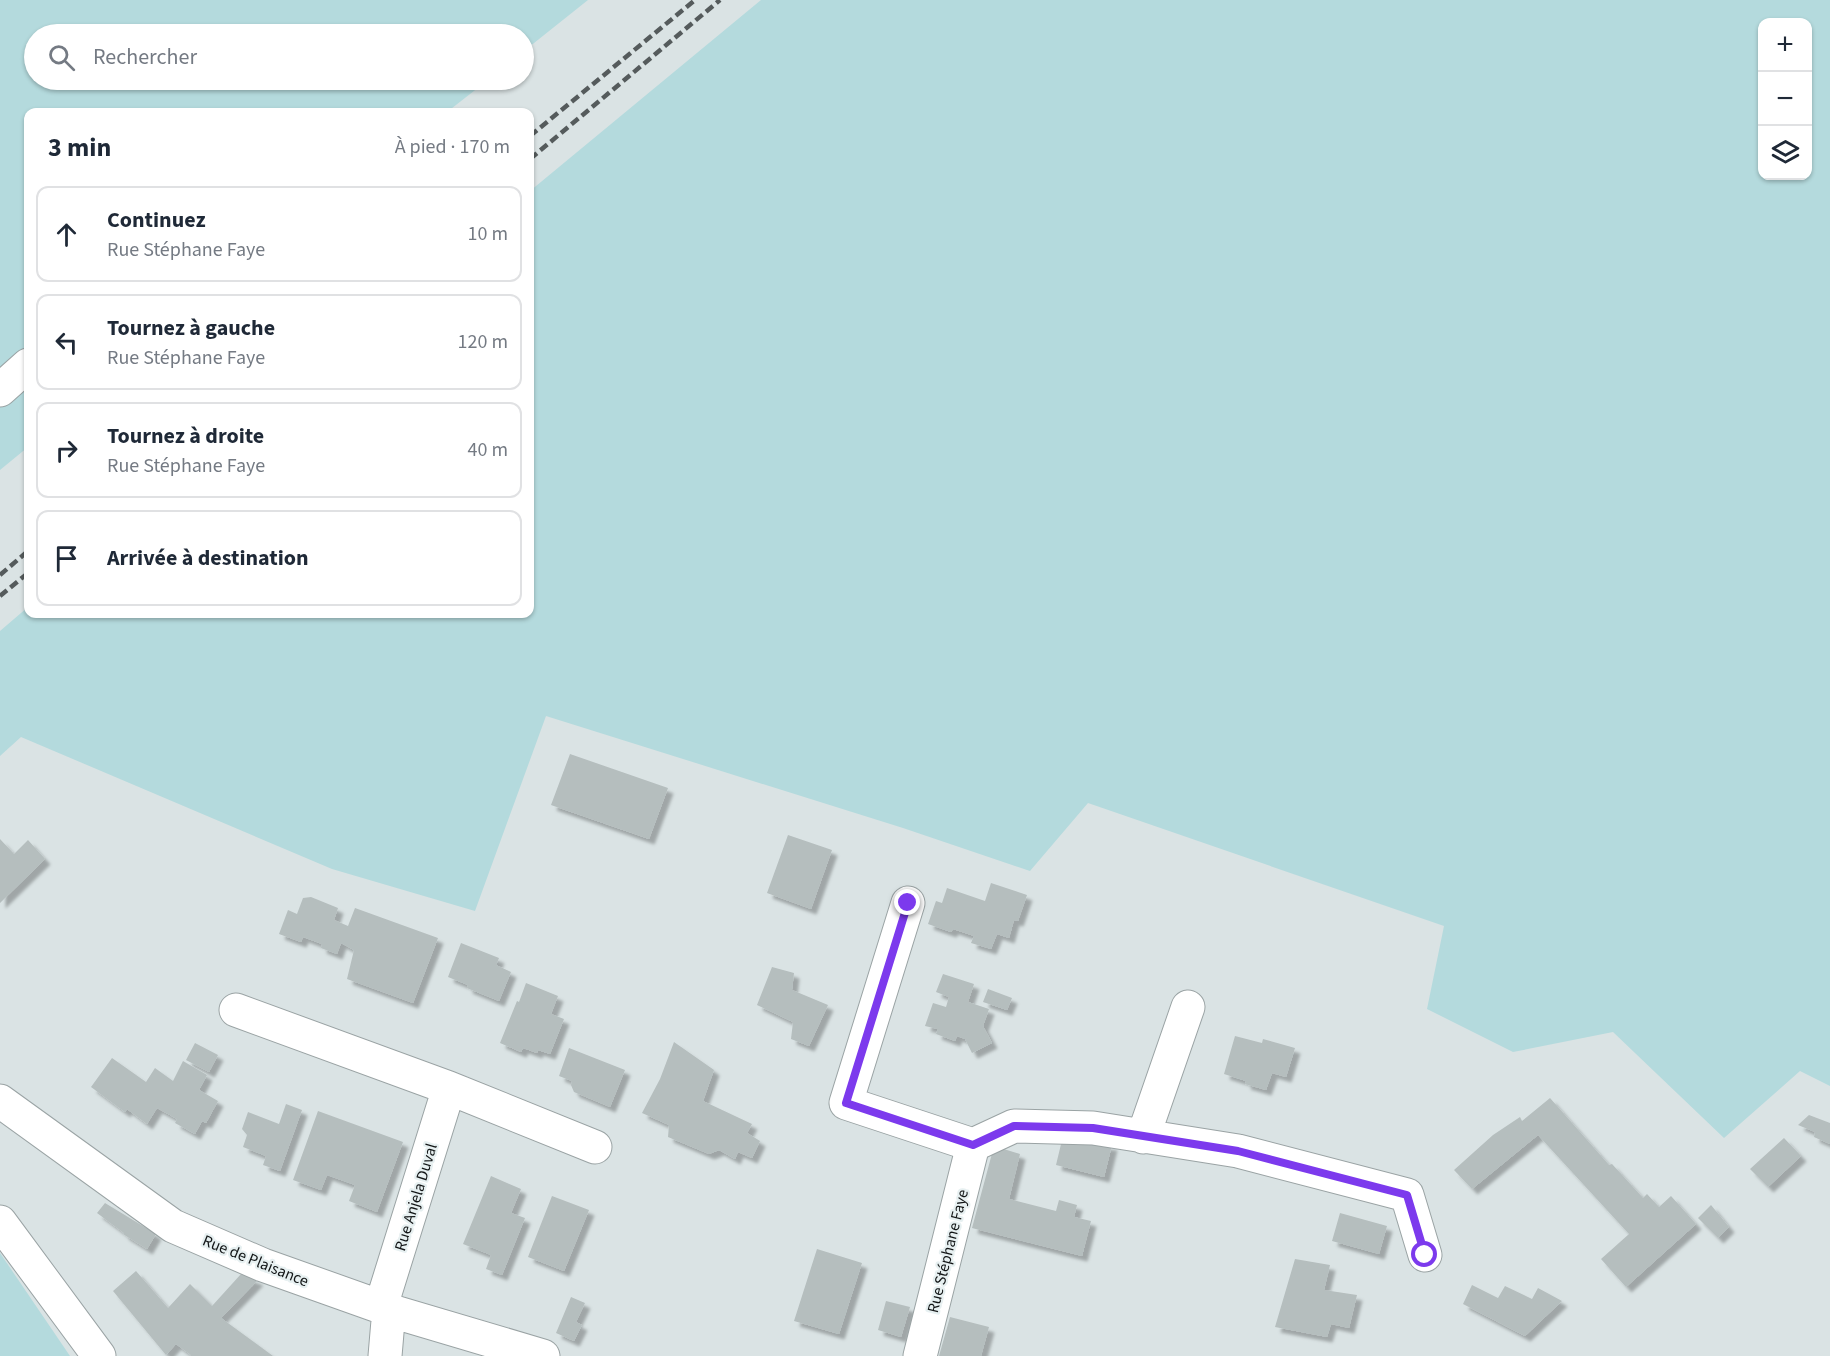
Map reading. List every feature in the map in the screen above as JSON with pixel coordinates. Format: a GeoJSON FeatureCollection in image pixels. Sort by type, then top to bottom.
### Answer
{"type":"FeatureCollection","features":[{"type":"Feature","properties":{"kind":"street"},"geometry":{"type":"LineString","coordinates":[[0,390],[24,369]]}},
{"type":"Feature","properties":{"kind":"street"},"geometry":{"type":"LineString","coordinates":[[908,903],[846,1103],[973,1145],[1014,1126],[1093,1128],[1238,1151],[1407,1195],[1425,1255]]}},
{"type":"Feature","properties":{"kind":"street"},"geometry":{"type":"LineString","coordinates":[[1143,1137],[1188,1007]]}},
{"type":"Feature","properties":{"kind":"street"},"geometry":{"type":"LineString","coordinates":[[236,1010],[449,1088],[595,1147]]}},
{"type":"Feature","properties":{"kind":"street","name":"Rue Anjela Duval"},"geometry":{"type":"LineString","coordinates":[[385,1356],[385,1308],[449,1088]]}},
{"type":"Feature","properties":{"kind":"street","name":"Rue de Plaisance"},"geometry":{"type":"LineString","coordinates":[[0,1101],[172,1226],[263,1265],[385,1308],[543,1356]]}},
{"type":"Feature","properties":{"kind":"street","name":"Rue Stéphane Faye"},"geometry":{"type":"LineString","coordinates":[[920,1356],[973,1145]]}},
{"type":"Feature","properties":{"kind":"street"},"geometry":{"type":"LineString","coordinates":[[0,1222],[99,1356]]}},
{"type":"Feature","properties":{"kind":"shaded area"},"geometry":{"type":"Polygon","coordinates":[[[0,0],[588,0],[534,43],[534,24],[24,24],[24,90],[475,90],[452,108],[24,108],[24,450],[0,470],[0,0]]]}},
{"type":"Feature","properties":{"kind":"shaded area"},"geometry":{"type":"Polygon","coordinates":[[[761,0],[1830,0],[1830,1086],[1800,1071],[1724,1138],[1613,1032],[1513,1052],[1427,1009],[1444,926],[1088,803],[1030,871],[903,828],[546,716],[475,911],[332,869],[21,737],[0,756],[0,631],[24,610],[24,618],[534,618],[534,188],[761,0]]]}},
{"type":"Feature","properties":{"kind":"shaded area"},"geometry":{"type":"Polygon","coordinates":[[[0,1253],[70,1356],[0,1356],[0,1253]]]}},
{"type":"Feature","properties":{"kind":"building"},"geometry":{"type":"Polygon","coordinates":[[[570,754],[668,788],[649,839],[551,805],[570,754]]]}},
{"type":"Feature","properties":{"kind":"building"},"geometry":{"type":"Polygon","coordinates":[[[788,835],[832,850],[811,909],[767,893],[788,835]]]}},
{"type":"Feature","properties":{"kind":"building"},"geometry":{"type":"Polygon","coordinates":[[[0,839],[14,854],[28,840],[45,859],[0,903],[0,839]]]}},
{"type":"Feature","properties":{"kind":"building"},"geometry":{"type":"Polygon","coordinates":[[[991,883],[1027,895],[1018,921],[1014,920],[1009,938],[997,934],[991,949],[971,943],[974,936],[953,929],[951,932],[928,924],[936,901],[942,903],[947,888],[985,901],[991,883]]]}},
{"type":"Feature","properties":{"kind":"building"},"geometry":{"type":"Polygon","coordinates":[[[311,897],[338,908],[334,920],[348,926],[355,908],[438,938],[413,1003],[347,979],[354,950],[341,943],[337,954],[321,948],[322,944],[303,937],[301,942],[279,934],[288,910],[297,914],[303,898],[311,897]]]}},
{"type":"Feature","properties":{"kind":"building"},"geometry":{"type":"Polygon","coordinates":[[[461,943],[499,958],[496,965],[511,972],[499,1001],[467,988],[468,985],[448,977],[461,943]]]}},
{"type":"Feature","properties":{"kind":"building"},"geometry":{"type":"Polygon","coordinates":[[[772,967],[794,973],[792,990],[828,1005],[809,1046],[791,1039],[793,1022],[757,1005],[772,967]]]}},
{"type":"Feature","properties":{"kind":"building"},"geometry":{"type":"Polygon","coordinates":[[[943,974],[974,984],[968,1002],[989,1009],[983,1026],[992,1043],[972,1053],[965,1039],[957,1036],[955,1041],[936,1034],[938,1029],[925,1026],[933,1003],[946,1007],[949,997],[936,992],[943,974]]]}},
{"type":"Feature","properties":{"kind":"building"},"geometry":{"type":"Polygon","coordinates":[[[526,983],[558,996],[551,1014],[564,1019],[550,1054],[538,1050],[537,1053],[523,1048],[521,1052],[500,1043],[526,983]]]}},
{"type":"Feature","properties":{"kind":"building"},"geometry":{"type":"Polygon","coordinates":[[[988,989],[1012,998],[1007,1010],[983,1002],[988,989]]]}},
{"type":"Feature","properties":{"kind":"building"},"geometry":{"type":"Polygon","coordinates":[[[1235,1036],[1262,1043],[1263,1039],[1295,1048],[1286,1077],[1272,1073],[1266,1090],[1245,1084],[1246,1081],[1224,1074],[1235,1036]]]}},
{"type":"Feature","properties":{"kind":"building"},"geometry":{"type":"Polygon","coordinates":[[[674,1042],[714,1070],[703,1101],[752,1124],[747,1133],[760,1141],[752,1158],[738,1152],[735,1159],[719,1150],[709,1154],[668,1137],[669,1125],[642,1113],[660,1079],[674,1042]]]}},
{"type":"Feature","properties":{"kind":"building"},"geometry":{"type":"Polygon","coordinates":[[[195,1043],[218,1055],[209,1072],[186,1060],[195,1043]]]}},
{"type":"Feature","properties":{"kind":"building"},"geometry":{"type":"Polygon","coordinates":[[[569,1048],[625,1070],[610,1107],[574,1092],[572,1081],[559,1076],[569,1048]]]}},
{"type":"Feature","properties":{"kind":"building"},"geometry":{"type":"Polygon","coordinates":[[[112,1058],[146,1082],[155,1068],[173,1081],[183,1061],[207,1075],[199,1090],[218,1101],[206,1123],[202,1121],[195,1134],[175,1123],[177,1119],[157,1108],[147,1124],[127,1109],[125,1112],[91,1087],[112,1058]]]}},
{"type":"Feature","properties":{"kind":"building"},"geometry":{"type":"Polygon","coordinates":[[[1550,1098],[1609,1165],[1612,1164],[1643,1198],[1647,1194],[1659,1207],[1671,1196],[1696,1224],[1626,1287],[1601,1259],[1629,1234],[1538,1135],[1472,1189],[1454,1170],[1493,1135],[1520,1117],[1522,1121],[1550,1098]]]}},
{"type":"Feature","properties":{"kind":"building"},"geometry":{"type":"Polygon","coordinates":[[[286,1104],[302,1110],[280,1171],[263,1165],[266,1156],[243,1147],[247,1135],[242,1129],[248,1112],[279,1124],[286,1104]]]}},
{"type":"Feature","properties":{"kind":"building"},"geometry":{"type":"Polygon","coordinates":[[[318,1111],[403,1142],[377,1212],[349,1201],[355,1185],[327,1175],[321,1190],[293,1180],[318,1111]]]}},
{"type":"Feature","properties":{"kind":"building"},"geometry":{"type":"Polygon","coordinates":[[[1809,1115],[1830,1123],[1830,1144],[1814,1137],[1815,1132],[1798,1125],[1809,1115]]]}},
{"type":"Feature","properties":{"kind":"building"},"geometry":{"type":"Polygon","coordinates":[[[1784,1138],[1801,1156],[1768,1187],[1750,1169],[1784,1138]]]}},
{"type":"Feature","properties":{"kind":"building"},"geometry":{"type":"Polygon","coordinates":[[[1062,1140],[1112,1145],[1104,1177],[1056,1165],[1062,1140]]]}},
{"type":"Feature","properties":{"kind":"building"},"geometry":{"type":"Polygon","coordinates":[[[994,1146],[1020,1154],[1009,1199],[1056,1211],[1059,1200],[1077,1205],[1074,1217],[1091,1221],[1082,1256],[972,1228],[994,1146]]]}},
{"type":"Feature","properties":{"kind":"building"},"geometry":{"type":"Polygon","coordinates":[[[491,1176],[521,1189],[511,1213],[525,1218],[502,1275],[486,1269],[491,1255],[463,1244],[491,1176]]]}},
{"type":"Feature","properties":{"kind":"building"},"geometry":{"type":"Polygon","coordinates":[[[552,1196],[589,1210],[564,1271],[528,1257],[552,1196]]]}},
{"type":"Feature","properties":{"kind":"building"},"geometry":{"type":"Polygon","coordinates":[[[105,1203],[156,1234],[147,1249],[123,1234],[97,1213],[105,1203]]]}},
{"type":"Feature","properties":{"kind":"building"},"geometry":{"type":"Polygon","coordinates":[[[1711,1205],[1729,1227],[1718,1238],[1698,1218],[1711,1205]]]}},
{"type":"Feature","properties":{"kind":"building"},"geometry":{"type":"Polygon","coordinates":[[[1340,1213],[1387,1226],[1379,1254],[1332,1241],[1340,1213]]]}},
{"type":"Feature","properties":{"kind":"building"},"geometry":{"type":"Polygon","coordinates":[[[817,1249],[862,1263],[839,1334],[794,1321],[817,1249]]]}},
{"type":"Feature","properties":{"kind":"building"},"geometry":{"type":"Polygon","coordinates":[[[1295,1259],[1330,1265],[1324,1290],[1357,1295],[1349,1328],[1331,1324],[1327,1337],[1275,1327],[1295,1259]]]}},
{"type":"Feature","properties":{"kind":"building"},"geometry":{"type":"Polygon","coordinates":[[[136,1271],[168,1308],[190,1284],[212,1306],[241,1274],[258,1280],[221,1318],[273,1356],[190,1356],[176,1344],[166,1355],[113,1291],[136,1271]]]}},
{"type":"Feature","properties":{"kind":"building"},"geometry":{"type":"Polygon","coordinates":[[[1472,1285],[1498,1298],[1505,1286],[1532,1299],[1538,1288],[1562,1301],[1525,1336],[1463,1304],[1472,1285]]]}},
{"type":"Feature","properties":{"kind":"building"},"geometry":{"type":"Polygon","coordinates":[[[571,1297],[585,1303],[576,1322],[582,1325],[574,1341],[556,1333],[571,1297]]]}},
{"type":"Feature","properties":{"kind":"building"},"geometry":{"type":"Polygon","coordinates":[[[886,1301],[910,1307],[901,1337],[878,1330],[886,1301]]]}},
{"type":"Feature","properties":{"kind":"building"},"geometry":{"type":"Polygon","coordinates":[[[950,1317],[989,1327],[981,1356],[939,1356],[950,1317]]]}},
{"type":"Feature","properties":{"kind":"railway"},"geometry":{"type":"LineString","coordinates":[[534,133],[695,0]]}},
{"type":"Feature","properties":{"kind":"railway"},"geometry":{"type":"LineString","coordinates":[[534,156],[720,0]]}},
{"type":"Feature","properties":{"kind":"railway"},"geometry":{"type":"LineString","coordinates":[[0,575],[24,554]]}},
{"type":"Feature","properties":{"kind":"railway"},"geometry":{"type":"LineString","coordinates":[[0,596],[24,576]]}},
{"type":"Feature","properties":{"kind":"route"},"geometry":{"type":"LineString","coordinates":[[908,903],[846,1103],[973,1145],[1014,1126],[1093,1128],[1238,1151],[1407,1195],[1425,1255]]}}]}
